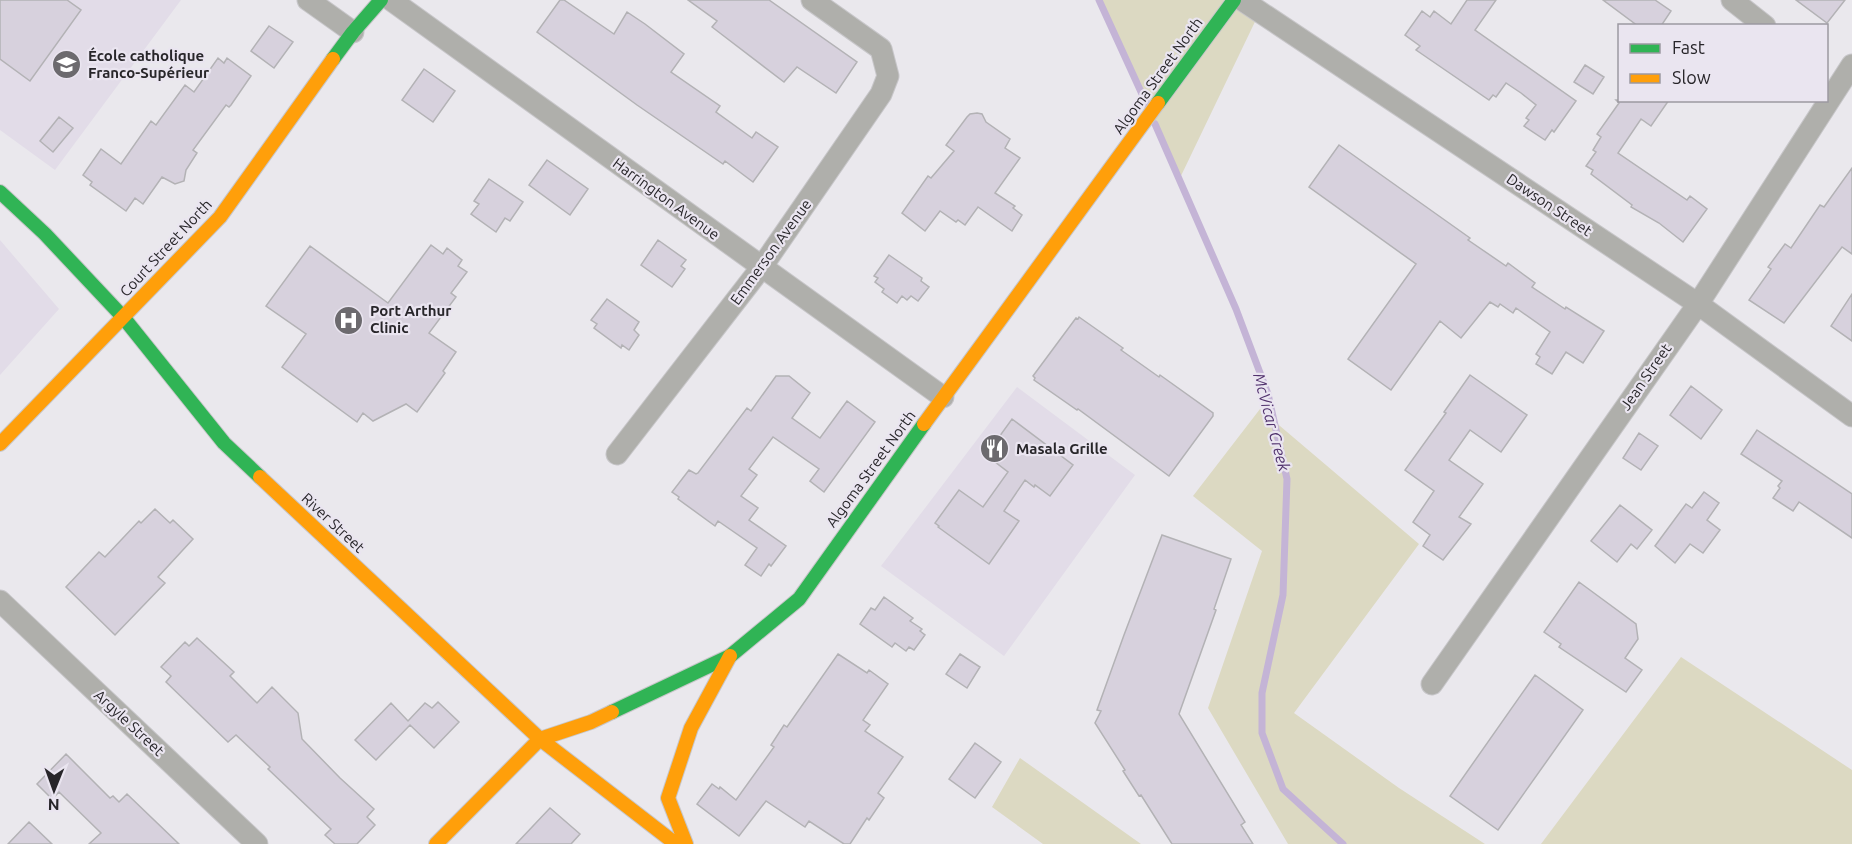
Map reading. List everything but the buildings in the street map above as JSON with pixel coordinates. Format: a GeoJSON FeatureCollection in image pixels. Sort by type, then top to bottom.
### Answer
{"type":"FeatureCollection","features":[{"type":"Feature","properties":{"kind":"street"},"geometry":{"type":"LineString","coordinates":[[308,0],[353,32]]}},
{"type":"Feature","properties":{"kind":"street","name":"Court Street North"},"geometry":{"type":"LineString","coordinates":[[0,444],[220,217],[353,32],[381,0]]}},
{"type":"Feature","properties":{"kind":"street","name":"Harrington Avenue"},"geometry":{"type":"LineString","coordinates":[[391,0],[943,398]]}},
{"type":"Feature","properties":{"kind":"street","name":"Emmerson Avenue"},"geometry":{"type":"LineString","coordinates":[[617,454],[761,268],[881,94],[888,76],[881,49],[812,0]]}},
{"type":"Feature","properties":{"kind":"street","name":"Algoma Street North"},"geometry":{"type":"LineString","coordinates":[[436,844],[540,739],[591,722],[730,656],[799,599],[1234,0]]}},
{"type":"Feature","properties":{"kind":"street","name":"Dawson Street"},"geometry":{"type":"LineString","coordinates":[[1242,0],[1698,304],[1852,416]]}},
{"type":"Feature","properties":{"kind":"street"},"geometry":{"type":"LineString","coordinates":[[1732,0],[1762,24]]}},
{"type":"Feature","properties":{"kind":"street","name":"Jean Street"},"geometry":{"type":"LineString","coordinates":[[1833,78],[1852,64]]}},
{"type":"Feature","properties":{"kind":"street","name":"Jean Street"},"geometry":{"type":"LineString","coordinates":[[1432,684],[1698,304],[1819,102]]}},
{"type":"Feature","properties":{"kind":"street","name":"River Street"},"geometry":{"type":"LineString","coordinates":[[0,192],[45,234],[123,317],[224,443],[540,739],[676,844]]}},
{"type":"Feature","properties":{"kind":"street","name":"Argyle Street"},"geometry":{"type":"LineString","coordinates":[[0,601],[257,844]]}},
{"type":"Feature","properties":{"kind":"street"},"geometry":{"type":"LineString","coordinates":[[686,844],[668,798],[691,728],[730,656]]}},
{"type":"Feature","properties":{"kind":"shaded area","name":"École catholique Franco-Supérieur"},"geometry":{"type":"Polygon","coordinates":[[[0,0],[181,0],[55,170],[0,130],[0,0]]]}},
{"type":"Feature","properties":{"kind":"shaded area"},"geometry":{"type":"Polygon","coordinates":[[[1099,0],[1260,0],[1264,3],[1179,180],[1099,0]]]}},
{"type":"Feature","properties":{"kind":"shaded area"},"geometry":{"type":"Polygon","coordinates":[[[0,240],[59,309],[0,375],[0,240]]]}},
{"type":"Feature","properties":{"kind":"shaded area"},"geometry":{"type":"Polygon","coordinates":[[[1017,387],[1135,475],[1004,656],[881,566],[1017,387]]]}},
{"type":"Feature","properties":{"kind":"shaded area"},"geometry":{"type":"Polygon","coordinates":[[[1260,409],[1419,544],[1294,713],[1399,788],[1485,844],[1288,844],[1208,708],[1262,551],[1193,496],[1260,409]]]}},
{"type":"Feature","properties":{"kind":"shaded area"},"geometry":{"type":"Polygon","coordinates":[[[1681,657],[1852,770],[1852,844],[1541,844],[1681,657]]]}},
{"type":"Feature","properties":{"kind":"shaded area"},"geometry":{"type":"Polygon","coordinates":[[[1020,758],[1141,844],[1043,844],[992,807],[1020,758]]]}},
{"type":"Feature","properties":{"kind":"waterway","name":"McVicar Creek"},"geometry":{"type":"LineString","coordinates":[[1099,0],[1147,105]]}},
{"type":"Feature","properties":{"kind":"waterway","name":"McVicar Creek"},"geometry":{"type":"LineString","coordinates":[[1155,124],[1236,309],[1268,394],[1287,479],[1283,595],[1262,693],[1262,733],[1283,789],[1343,844]]}},
{"type":"Feature","properties":{"kind":"traffic: fast"},"geometry":{"type":"LineString","coordinates":[[333,59],[381,0]]}},
{"type":"Feature","properties":{"kind":"traffic: fast"},"geometry":{"type":"LineString","coordinates":[[1158,103],[1234,0]]}},
{"type":"Feature","properties":{"kind":"traffic: fast"},"geometry":{"type":"LineString","coordinates":[[0,192],[45,234],[123,317],[224,443],[260,477]]}},
{"type":"Feature","properties":{"kind":"traffic: fast"},"geometry":{"type":"LineString","coordinates":[[612,712],[730,656],[799,599],[924,424]]}},
{"type":"Feature","properties":{"kind":"traffic: slow"},"geometry":{"type":"LineString","coordinates":[[0,444],[220,217],[333,59]]}},
{"type":"Feature","properties":{"kind":"traffic: slow"},"geometry":{"type":"LineString","coordinates":[[924,424],[1158,103]]}},
{"type":"Feature","properties":{"kind":"traffic: slow"},"geometry":{"type":"LineString","coordinates":[[260,477],[540,739],[676,844]]}},
{"type":"Feature","properties":{"kind":"traffic: slow"},"geometry":{"type":"LineString","coordinates":[[686,844],[668,798],[691,728],[730,656]]}},
{"type":"Feature","properties":{"kind":"traffic: slow"},"geometry":{"type":"LineString","coordinates":[[436,844],[540,739],[591,722],[612,712]]}},
{"type":"Feature","properties":{"kind":"place","name":"École catholique Franco-Supérieur"},"geometry":{"type":"Point","coordinates":[67,65]}},
{"type":"Feature","properties":{"kind":"place","name":"Port Arthur Clinic"},"geometry":{"type":"Point","coordinates":[349,320]}},
{"type":"Feature","properties":{"kind":"place","name":"Masala Grille"},"geometry":{"type":"Point","coordinates":[995,449]}}]}
